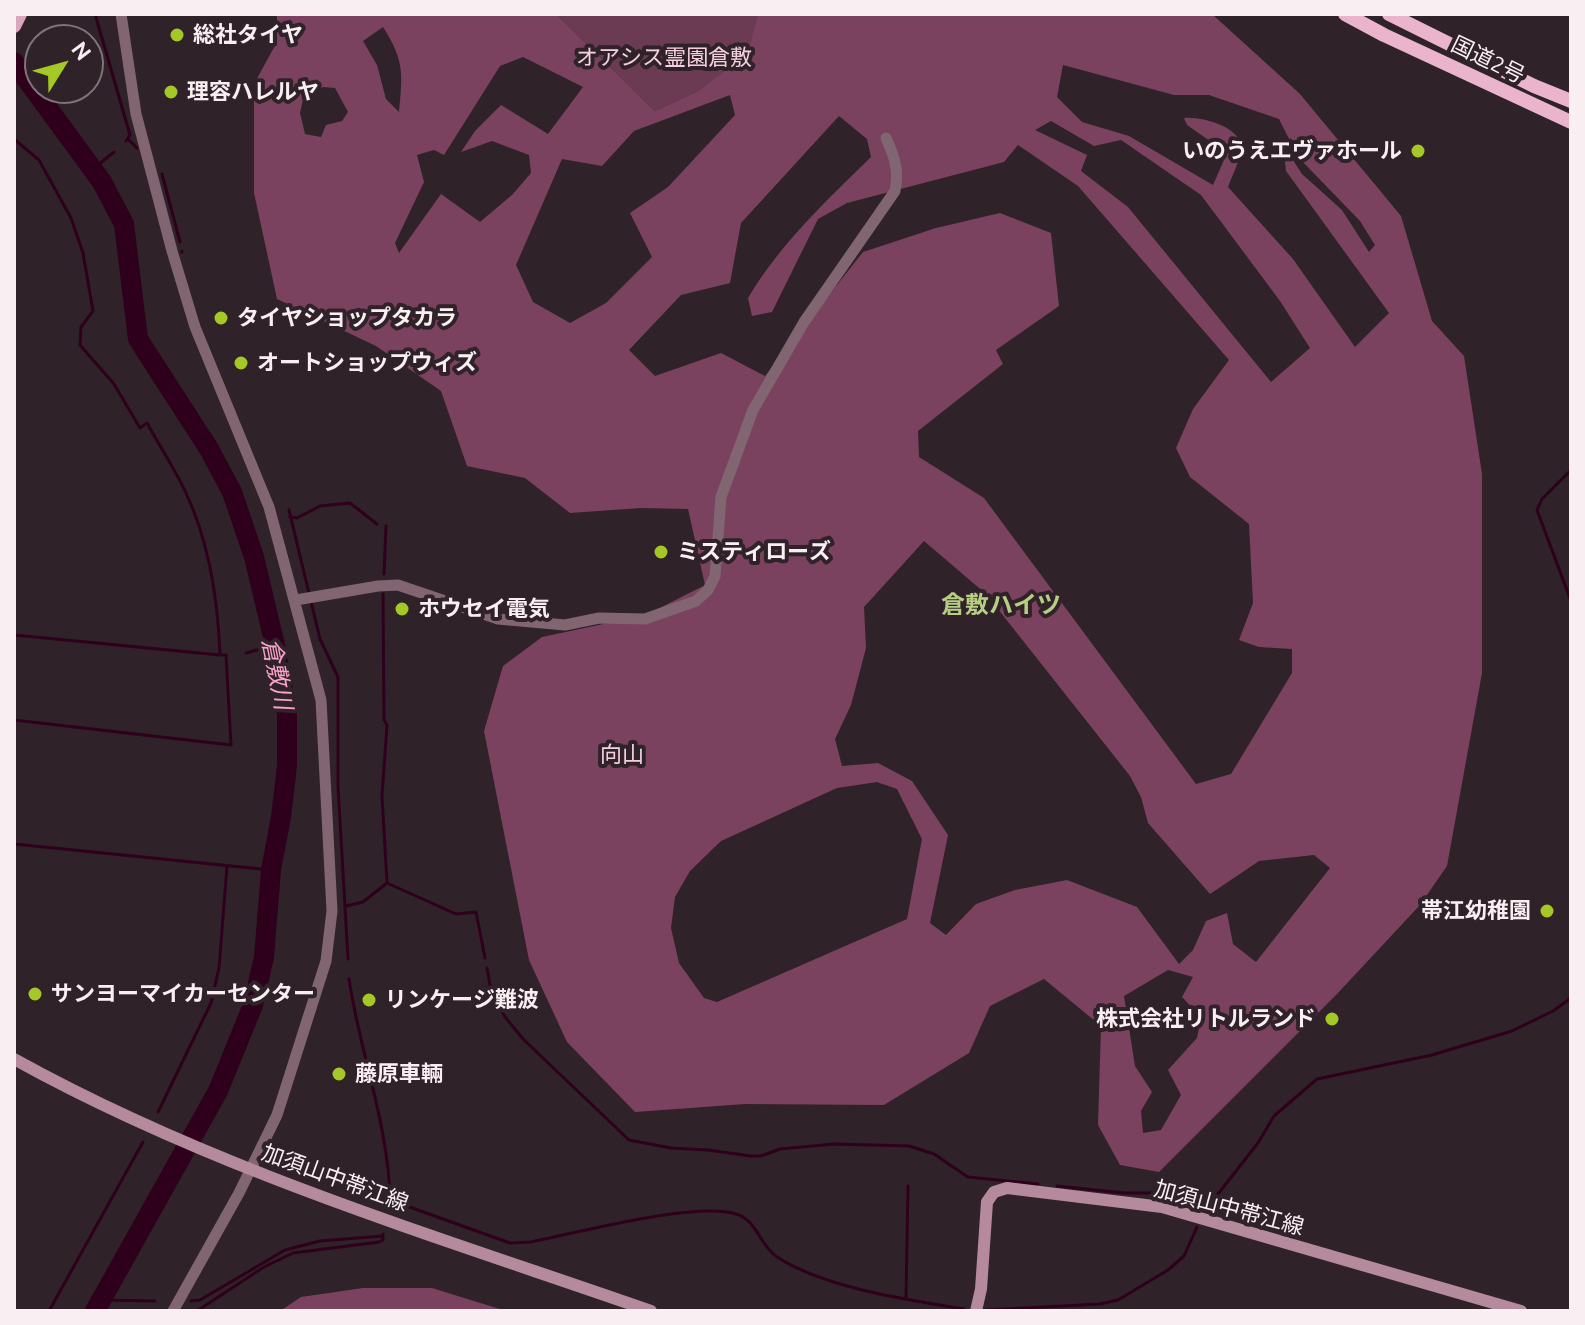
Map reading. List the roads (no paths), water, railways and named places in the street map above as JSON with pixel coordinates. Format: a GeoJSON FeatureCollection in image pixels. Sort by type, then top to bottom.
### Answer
{"type":"FeatureCollection","features":[{"type":"Feature","properties":{"kind":"highway","name":"国道2号"},"geometry":{"type":"LineString","coordinates":[[1345,14],[1571,122]]}},
{"type":"Feature","properties":{"kind":"highway","name":"国道2号"},"geometry":{"type":"LineString","coordinates":[[1389,14],[1534,86],[1571,101]]}},
{"type":"Feature","properties":{"kind":"main road","name":"加須山中帯江線"},"geometry":{"type":"LineString","coordinates":[[14,1059],[169,1134],[251,1169],[651,1311]]}},
{"type":"Feature","properties":{"kind":"main road","name":"加須山中帯江線"},"geometry":{"type":"LineString","coordinates":[[976,1311],[981,1289],[987,1202],[994,1192],[1007,1188],[1162,1207],[1521,1311]]}},
{"type":"Feature","properties":{"kind":"street"},"geometry":{"type":"LineString","coordinates":[[121,14],[136,114],[190,312],[215,382],[260,480],[305,599],[321,700],[331,896],[330,938],[316,999],[277,1115],[173,1311]]}},
{"type":"Feature","properties":{"kind":"street"},"geometry":{"type":"LineString","coordinates":[[305,599],[398,585],[498,619],[565,625],[599,618],[645,619],[696,601],[708,590],[715,576],[721,497],[753,410],[804,322],[895,191],[899,173],[886,138]]}},
{"type":"Feature","properties":{"kind":"waterway"},"geometry":{"type":"LineString","coordinates":[[95,14],[130,135],[126,141]]}},
{"type":"Feature","properties":{"kind":"waterway","name":"倉敷川"},"geometry":{"type":"LineString","coordinates":[[14,62],[102,182],[124,224],[138,339],[209,449],[232,492],[254,557],[275,645],[287,714],[287,766],[271,870],[264,957],[253,1005],[218,1091],[95,1311]]}},
{"type":"Feature","properties":{"kind":"waterway"},"geometry":{"type":"LineString","coordinates":[[14,139],[39,160],[71,218],[83,253],[93,311],[81,327],[80,345],[114,384],[140,428],[147,423],[194,512],[211,572],[220,655],[226,655],[231,745],[14,720]]}},
{"type":"Feature","properties":{"kind":"waterway"},"geometry":{"type":"LineString","coordinates":[[128,139],[137,148]]}},
{"type":"Feature","properties":{"kind":"waterway"},"geometry":{"type":"LineString","coordinates":[[93,169],[114,152]]}},
{"type":"Feature","properties":{"kind":"waterway"},"geometry":{"type":"LineString","coordinates":[[162,174],[180,242]]}},
{"type":"Feature","properties":{"kind":"waterway"},"geometry":{"type":"LineString","coordinates":[[1571,470],[1542,499],[1537,510],[1571,601]]}},
{"type":"Feature","properties":{"kind":"waterway"},"geometry":{"type":"LineString","coordinates":[[290,517],[297,518],[320,506],[350,503],[377,524]]}},
{"type":"Feature","properties":{"kind":"waterway"},"geometry":{"type":"LineString","coordinates":[[289,510],[320,639],[338,677],[338,786],[348,959]]}},
{"type":"Feature","properties":{"kind":"waterway"},"geometry":{"type":"LineString","coordinates":[[384,574],[386,526]]}},
{"type":"Feature","properties":{"kind":"waterway"},"geometry":{"type":"LineString","coordinates":[[346,906],[363,902],[387,883],[382,796],[387,725],[384,720],[383,594]]}},
{"type":"Feature","properties":{"kind":"waterway"},"geometry":{"type":"LineString","coordinates":[[14,635],[220,655]]}},
{"type":"Feature","properties":{"kind":"waterway"},"geometry":{"type":"LineString","coordinates":[[246,653],[275,645]]}},
{"type":"Feature","properties":{"kind":"waterway"},"geometry":{"type":"LineString","coordinates":[[14,844],[271,870]]}},
{"type":"Feature","properties":{"kind":"waterway"},"geometry":{"type":"LineString","coordinates":[[158,1112],[211,1003],[219,968],[227,866]]}},
{"type":"Feature","properties":{"kind":"waterway"},"geometry":{"type":"LineString","coordinates":[[387,883],[456,914],[476,912],[485,958]]}},
{"type":"Feature","properties":{"kind":"waterway"},"geometry":{"type":"LineString","coordinates":[[487,968],[491,990],[505,1017],[523,1039],[629,1140],[671,1148],[751,1156],[780,1149],[834,1144],[909,1146],[934,1154],[968,1177],[1038,1184]]}},
{"type":"Feature","properties":{"kind":"waterway"},"geometry":{"type":"LineString","coordinates":[[349,979],[379,1115],[390,1198]]}},
{"type":"Feature","properties":{"kind":"waterway"},"geometry":{"type":"LineString","coordinates":[[1203,1213],[1258,1143],[1274,1116],[1317,1079],[1432,1055],[1512,1031],[1553,1011],[1571,998]]}},
{"type":"Feature","properties":{"kind":"waterway"},"geometry":{"type":"LineString","coordinates":[[49,1311],[143,1142]]}},
{"type":"Feature","properties":{"kind":"waterway"},"geometry":{"type":"LineString","coordinates":[[906,1298],[908,1186]]}},
{"type":"Feature","properties":{"kind":"waterway"},"geometry":{"type":"LineString","coordinates":[[1057,1186],[1124,1193],[1160,1193]]}},
{"type":"Feature","properties":{"kind":"waterway"},"geometry":{"type":"LineString","coordinates":[[1177,1195],[1206,1206]]}},
{"type":"Feature","properties":{"kind":"waterway"},"geometry":{"type":"LineString","coordinates":[[390,1203],[390,1200],[510,1243],[531,1242],[665,1215],[718,1211],[736,1214],[749,1222],[771,1252],[797,1268],[842,1285],[964,1309]]}},
{"type":"Feature","properties":{"kind":"waterway"},"geometry":{"type":"LineString","coordinates":[[986,1310],[1100,1304],[1118,1300],[1168,1270],[1184,1256],[1197,1227]]}},
{"type":"Feature","properties":{"kind":"waterway"},"geometry":{"type":"LineString","coordinates":[[197,1311],[264,1267],[293,1253],[379,1242],[383,1240],[383,1234]]}},
{"type":"Feature","properties":{"kind":"waterway"},"geometry":{"type":"LineString","coordinates":[[191,1301],[200,1300],[285,1250],[320,1241],[383,1236]]}},
{"type":"Feature","properties":{"kind":"waterway"},"geometry":{"type":"LineString","coordinates":[[101,1300],[155,1301]]}},
{"type":"Feature","properties":{"kind":"place","name":"総社タイヤ"},"geometry":{"type":"Point","coordinates":[177,35]}},
{"type":"Feature","properties":{"kind":"place","name":"理容ハレルヤ"},"geometry":{"type":"Point","coordinates":[171,92]}},
{"type":"Feature","properties":{"kind":"place","name":"いのうえエヴァホール"},"geometry":{"type":"Point","coordinates":[1418,151]}},
{"type":"Feature","properties":{"kind":"place","name":"タイヤショップタカラ"},"geometry":{"type":"Point","coordinates":[221,318]}},
{"type":"Feature","properties":{"kind":"place","name":"オートショップウィズ"},"geometry":{"type":"Point","coordinates":[241,363]}},
{"type":"Feature","properties":{"kind":"place","name":"ミスティローズ"},"geometry":{"type":"Point","coordinates":[661,552]}},
{"type":"Feature","properties":{"kind":"place","name":"ホウセイ電気"},"geometry":{"type":"Point","coordinates":[402,609]}},
{"type":"Feature","properties":{"kind":"place","name":"帯江幼稚園"},"geometry":{"type":"Point","coordinates":[1547,911]}},
{"type":"Feature","properties":{"kind":"place","name":"サンヨーマイカーセンター"},"geometry":{"type":"Point","coordinates":[35,994]}},
{"type":"Feature","properties":{"kind":"place","name":"リンケージ難波"},"geometry":{"type":"Point","coordinates":[369,1000]}},
{"type":"Feature","properties":{"kind":"place","name":"株式会社リトルランド"},"geometry":{"type":"Point","coordinates":[1332,1019]}},
{"type":"Feature","properties":{"kind":"place","name":"藤原車輛"},"geometry":{"type":"Point","coordinates":[339,1074]}},
{"type":"Feature","properties":{"kind":"district","name":"倉敷ハイツ"},"geometry":{"type":"Point","coordinates":[1001,605]}},
{"type":"Feature","properties":{"kind":"park label","name":"オアシス霊園倉敷"},"geometry":{"type":"Point","coordinates":[664,58]}},
{"type":"Feature","properties":{"kind":"park label","name":"向山"},"geometry":{"type":"Point","coordinates":[622,755]}}]}
